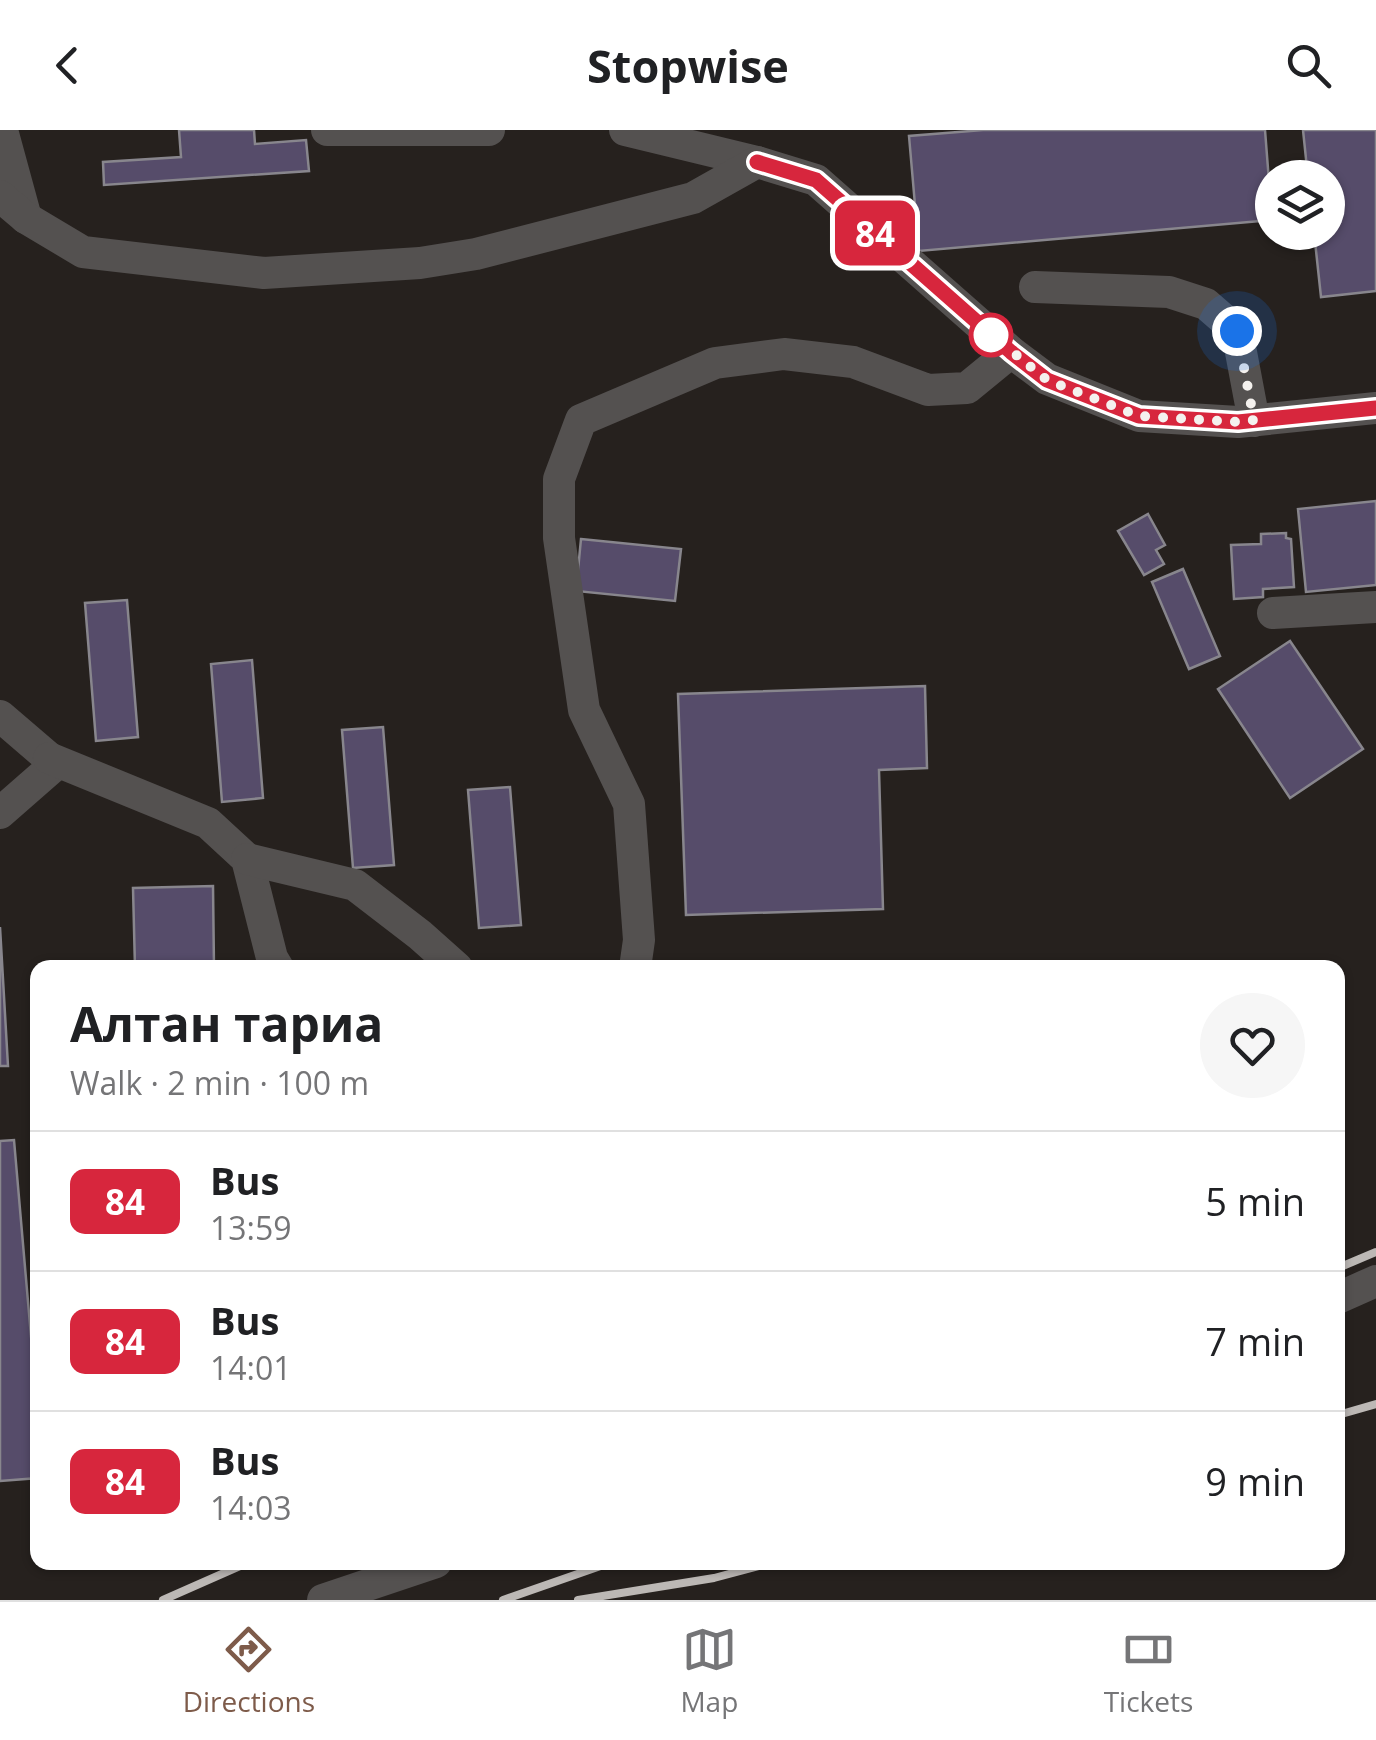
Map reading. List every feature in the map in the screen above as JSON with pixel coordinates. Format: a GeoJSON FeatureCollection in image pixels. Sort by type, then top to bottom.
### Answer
{"type":"FeatureCollection","features":[{"type":"Feature","properties":{"kind":"street"},"geometry":{"type":"LineString","coordinates":[[2,130],[26,218]]}},
{"type":"Feature","properties":{"kind":"street"},"geometry":{"type":"LineString","coordinates":[[327,130],[489,130]]}},
{"type":"Feature","properties":{"kind":"street"},"geometry":{"type":"LineString","coordinates":[[624,130],[816,180],[1047,380],[1139,416],[1238,422],[1376,408]]}},
{"type":"Feature","properties":{"kind":"street"},"geometry":{"type":"LineString","coordinates":[[0,196],[26,218],[84,252],[264,272],[420,264],[476,254],[692,198],[757,162]]}},
{"type":"Feature","properties":{"kind":"street"},"geometry":{"type":"LineString","coordinates":[[1035,287],[1169,292],[1206,304],[1237,331],[1254,420]]}},
{"type":"Feature","properties":{"kind":"street"},"geometry":{"type":"LineString","coordinates":[[635,960],[639,940],[629,804],[584,710],[559,538],[559,479],[581,420],[715,362],[784,354],[853,362],[928,390],[967,388],[1011,352]]}},
{"type":"Feature","properties":{"kind":"street"},"geometry":{"type":"LineString","coordinates":[[1273,614],[1376,607]]}},
{"type":"Feature","properties":{"kind":"street"},"geometry":{"type":"LineString","coordinates":[[0,716],[56,764],[0,814]]}},
{"type":"Feature","properties":{"kind":"street"},"geometry":{"type":"LineString","coordinates":[[49,758],[208,823],[247,859],[355,885],[448,960]]}},
{"type":"Feature","properties":{"kind":"street"},"geometry":{"type":"LineString","coordinates":[[247,859],[273,960]]}},
{"type":"Feature","properties":{"kind":"street"},"geometry":{"type":"LineString","coordinates":[[1345,1295],[1376,1281]]}},
{"type":"Feature","properties":{"kind":"street"},"geometry":{"type":"LineString","coordinates":[[323,1600],[412,1570]]}},
{"type":"Feature","properties":{"kind":"building"},"geometry":{"type":"Polygon","coordinates":[[[179,130],[254,130],[255,144],[306,140],[309,171],[104,185],[103,162],[181,157],[179,130]]]}},
{"type":"Feature","properties":{"kind":"building"},"geometry":{"type":"Polygon","coordinates":[[[983,130],[1265,130],[1267,160],[1255,160],[1255,221],[919,251],[909,136],[983,130]]]}},
{"type":"Feature","properties":{"kind":"building"},"geometry":{"type":"Polygon","coordinates":[[[1303,130],[1376,130],[1376,291],[1321,297],[1316,250],[1345,250],[1345,160],[1306,160],[1303,130]]]}},
{"type":"Feature","properties":{"kind":"building"},"geometry":{"type":"Polygon","coordinates":[[[1376,501],[1376,585],[1306,592],[1298,509],[1376,501]]]}},
{"type":"Feature","properties":{"kind":"building"},"geometry":{"type":"Polygon","coordinates":[[[1148,514],[1165,545],[1156,550],[1164,564],[1144,575],[1118,531],[1148,514]]]}},
{"type":"Feature","properties":{"kind":"building"},"geometry":{"type":"Polygon","coordinates":[[[1286,533],[1286,538],[1291,539],[1294,587],[1263,589],[1263,597],[1234,599],[1231,545],[1261,544],[1261,534],[1286,533]]]}},
{"type":"Feature","properties":{"kind":"building"},"geometry":{"type":"Polygon","coordinates":[[[581,539],[681,549],[675,601],[576,591],[581,539]]]}},
{"type":"Feature","properties":{"kind":"building"},"geometry":{"type":"Polygon","coordinates":[[[1183,569],[1220,656],[1189,669],[1152,582],[1183,569]]]}},
{"type":"Feature","properties":{"kind":"building"},"geometry":{"type":"Polygon","coordinates":[[[127,600],[138,737],[96,741],[85,603],[127,600]]]}},
{"type":"Feature","properties":{"kind":"building"},"geometry":{"type":"Polygon","coordinates":[[[1290,641],[1363,749],[1290,798],[1218,689],[1290,641]]]}},
{"type":"Feature","properties":{"kind":"building"},"geometry":{"type":"Polygon","coordinates":[[[252,660],[263,798],[222,802],[211,664],[252,660]]]}},
{"type":"Feature","properties":{"kind":"building"},"geometry":{"type":"Polygon","coordinates":[[[925,686],[927,768],[879,770],[883,909],[686,915],[678,694],[925,686]]]}},
{"type":"Feature","properties":{"kind":"building"},"geometry":{"type":"Polygon","coordinates":[[[383,727],[394,865],[353,868],[342,730],[383,727]]]}},
{"type":"Feature","properties":{"kind":"building"},"geometry":{"type":"Polygon","coordinates":[[[510,787],[521,925],[479,928],[468,790],[510,787]]]}},
{"type":"Feature","properties":{"kind":"building"},"geometry":{"type":"Polygon","coordinates":[[[213,886],[214,960],[135,960],[133,888],[213,886]]]}},
{"type":"Feature","properties":{"kind":"building"},"geometry":{"type":"Polygon","coordinates":[[[0,927],[8,1066],[0,1066],[0,927]]]}},
{"type":"Feature","properties":{"kind":"building"},"geometry":{"type":"Polygon","coordinates":[[[14,1140],[30,1325],[30,1479],[0,1481],[0,1141],[14,1140]]]}},
{"type":"Feature","properties":{"kind":"railway"},"geometry":{"type":"LineString","coordinates":[[1345,1265],[1376,1252]]}},
{"type":"Feature","properties":{"kind":"railway"},"geometry":{"type":"LineString","coordinates":[[1345,1413],[1376,1404]]}},
{"type":"Feature","properties":{"kind":"railway"},"geometry":{"type":"LineString","coordinates":[[163,1600],[231,1570]]}},
{"type":"Feature","properties":{"kind":"railway"},"geometry":{"type":"LineString","coordinates":[[503,1600],[589,1570]]}},
{"type":"Feature","properties":{"kind":"railway"},"geometry":{"type":"LineString","coordinates":[[578,1600],[744,1570]]}},
{"type":"Feature","properties":{"kind":"bus line","name":"84"},"geometry":{"type":"LineString","coordinates":[[757,162],[816,180],[1047,380],[1139,416],[1238,422],[1376,408]]}},
{"type":"Feature","properties":{"kind":"route"},"geometry":{"type":"LineString","coordinates":[[991,335],[983,328],[1047,380],[1139,416],[1238,422],[1254,420],[1237,331]]}}]}
